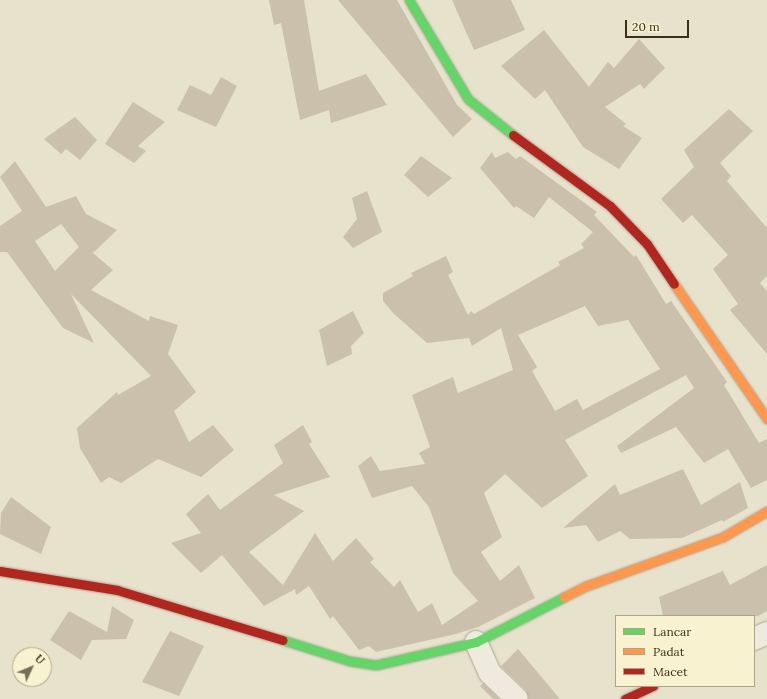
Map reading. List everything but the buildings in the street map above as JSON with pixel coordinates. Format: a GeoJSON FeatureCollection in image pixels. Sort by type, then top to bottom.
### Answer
{"type":"FeatureCollection","features":[{"type":"Feature","properties":{"kind":"street"},"geometry":{"type":"LineString","coordinates":[[409,0],[468,99],[504,129],[610,206],[647,244],[767,419]]}},
{"type":"Feature","properties":{"kind":"street"},"geometry":{"type":"LineString","coordinates":[[0,571],[116,590],[363,663],[391,663],[476,642],[586,586],[723,537],[767,511]]}},
{"type":"Feature","properties":{"kind":"street"},"geometry":{"type":"LineString","coordinates":[[755,639],[767,633]]}},
{"type":"Feature","properties":{"kind":"street"},"geometry":{"type":"LineString","coordinates":[[476,642],[490,673],[517,699]]}},
{"type":"Feature","properties":{"kind":"street"},"geometry":{"type":"LineString","coordinates":[[625,699],[651,687]]}},
{"type":"Feature","properties":{"kind":"traffic: fast"},"geometry":{"type":"LineString","coordinates":[[409,0],[468,99],[513,135]]}},
{"type":"Feature","properties":{"kind":"traffic: fast"},"geometry":{"type":"LineString","coordinates":[[283,640],[350,661],[376,665],[476,642],[564,597]]}},
{"type":"Feature","properties":{"kind":"traffic: slow"},"geometry":{"type":"LineString","coordinates":[[674,284],[767,419]]}},
{"type":"Feature","properties":{"kind":"traffic: slow"},"geometry":{"type":"LineString","coordinates":[[564,597],[586,586],[723,537],[767,511]]}},
{"type":"Feature","properties":{"kind":"traffic: jam"},"geometry":{"type":"LineString","coordinates":[[513,135],[610,206],[647,244],[674,284]]}},
{"type":"Feature","properties":{"kind":"traffic: jam"},"geometry":{"type":"LineString","coordinates":[[0,571],[117,590],[283,640]]}},
{"type":"Feature","properties":{"kind":"traffic: jam"},"geometry":{"type":"LineString","coordinates":[[625,699],[651,687]]}}]}
